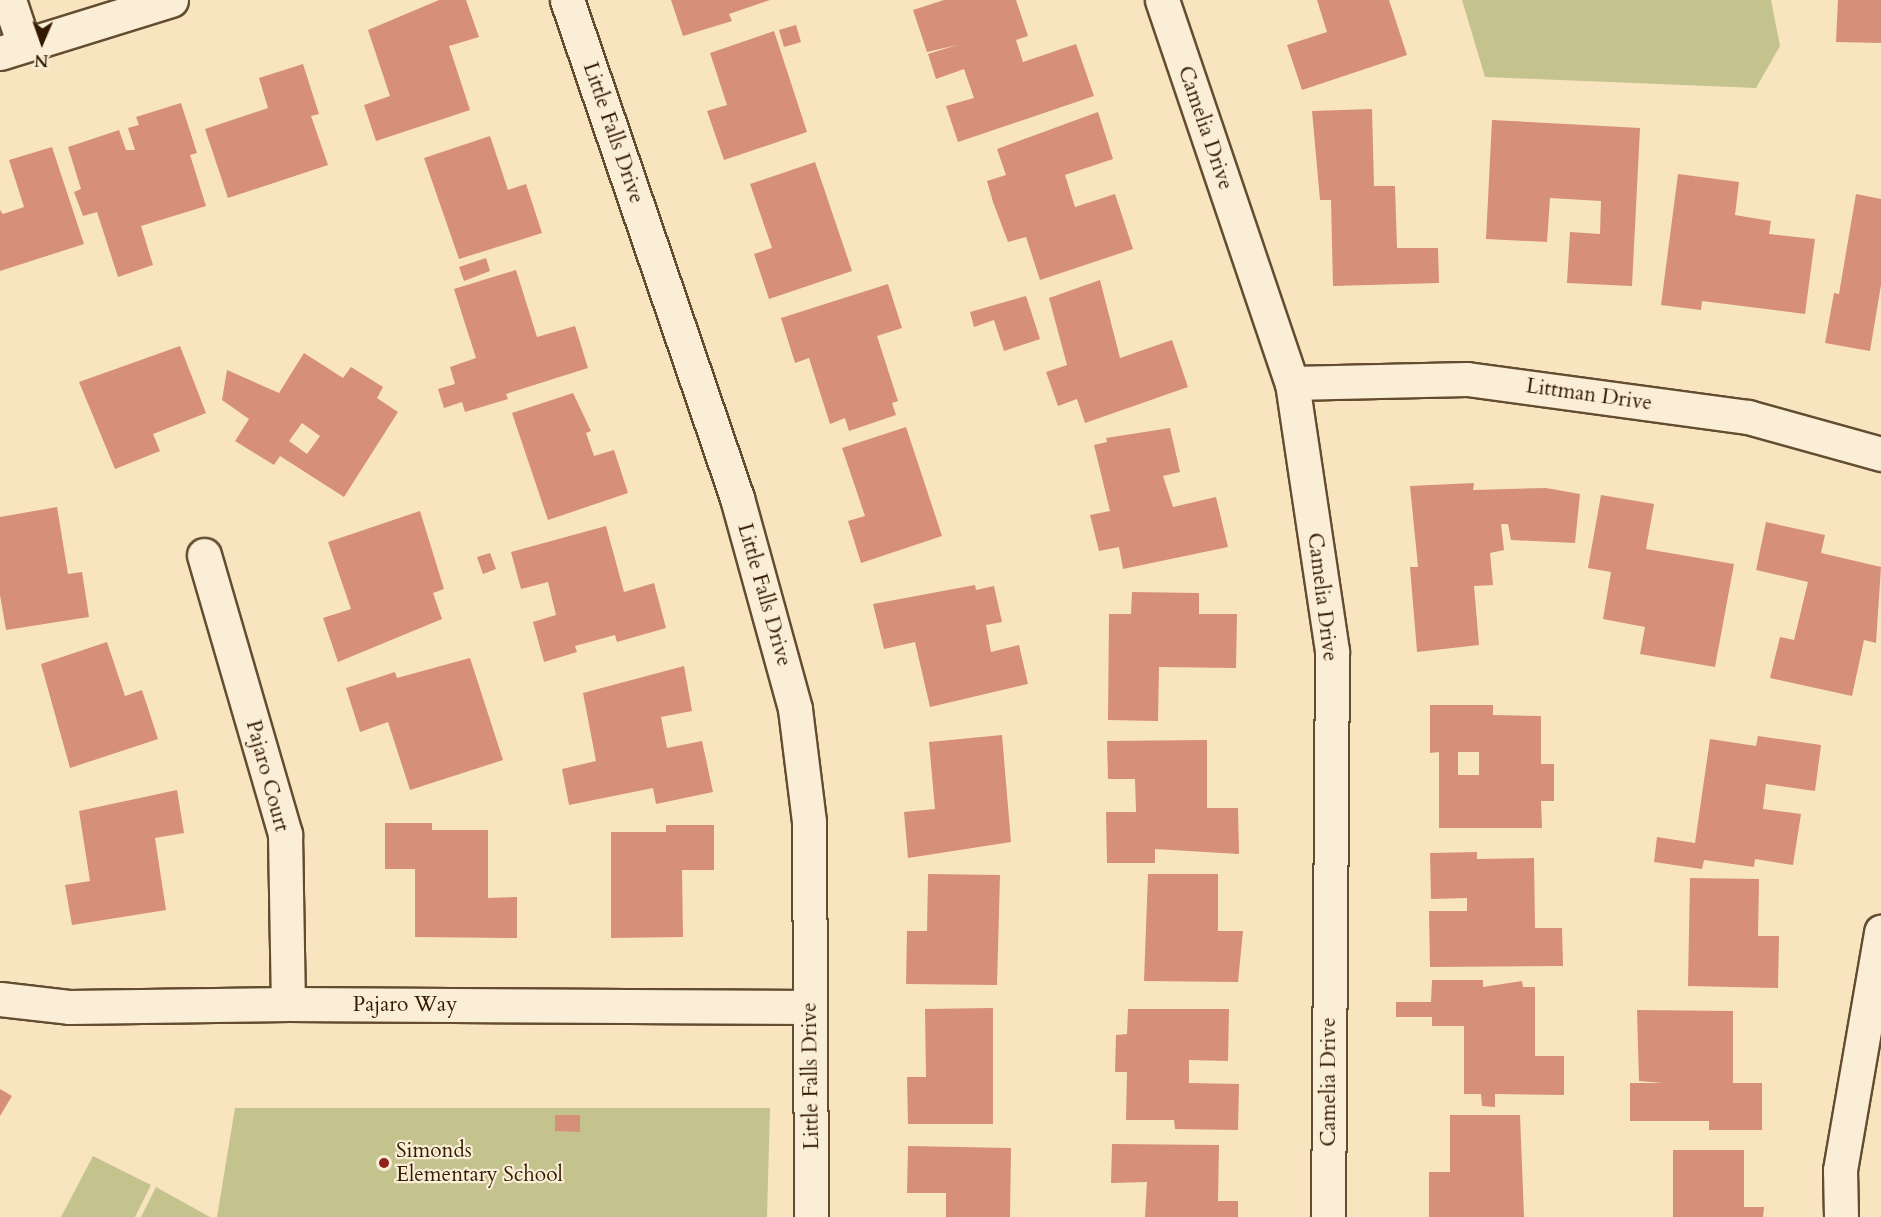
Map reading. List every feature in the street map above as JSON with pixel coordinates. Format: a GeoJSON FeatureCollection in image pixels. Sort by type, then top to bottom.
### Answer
{"type":"FeatureCollection","features":[{"type":"Feature","properties":{"kind":"street"},"geometry":{"type":"LineString","coordinates":[[9,0],[12,49],[171,0]]}},
{"type":"Feature","properties":{"kind":"street","name":"Little Falls Drive"},"geometry":{"type":"LineString","coordinates":[[567,0],[737,498],[795,709],[809,822],[811,1217]]}},
{"type":"Feature","properties":{"kind":"street","name":"Camelia Drive"},"geometry":{"type":"LineString","coordinates":[[1162,0],[1292,383],[1332,651],[1328,1217]]}},
{"type":"Feature","properties":{"kind":"street","name":"Littman Drive"},"geometry":{"type":"LineString","coordinates":[[1292,383],[1467,378],[1748,417],[1881,454]]}},
{"type":"Feature","properties":{"kind":"street","name":"Pajaro Court"},"geometry":{"type":"LineString","coordinates":[[204,555],[285,834],[288,1004]]}},
{"type":"Feature","properties":{"kind":"street"},"geometry":{"type":"LineString","coordinates":[[1841,1217],[1840,1170],[1881,932]]}},
{"type":"Feature","properties":{"kind":"street","name":"Pajaro Way"},"geometry":{"type":"LineString","coordinates":[[0,999],[69,1007],[288,1004],[810,1007]]}},
{"type":"Feature","properties":{"kind":"shaded area"},"geometry":{"type":"Polygon","coordinates":[[[1462,0],[1771,0],[1780,46],[1756,88],[1485,77],[1462,0]]]}},
{"type":"Feature","properties":{"kind":"shaded area"},"geometry":{"type":"Polygon","coordinates":[[[235,1108],[770,1108],[767,1217],[217,1217],[235,1108]]]}},
{"type":"Feature","properties":{"kind":"shaded area"},"geometry":{"type":"Polygon","coordinates":[[[93,1156],[151,1185],[135,1217],[61,1217],[93,1156]]]}},
{"type":"Feature","properties":{"kind":"shaded area"},"geometry":{"type":"Polygon","coordinates":[[[156,1187],[210,1217],[141,1217],[156,1187]]]}},
{"type":"Feature","properties":{"kind":"building"},"geometry":{"type":"Polygon","coordinates":[[[439,0],[466,0],[479,37],[449,46],[470,110],[376,141],[364,105],[390,96],[368,30],[439,0]]]}},
{"type":"Feature","properties":{"kind":"building"},"geometry":{"type":"Polygon","coordinates":[[[671,0],[770,0],[729,14],[732,21],[683,36],[671,0]]]}},
{"type":"Feature","properties":{"kind":"building"},"geometry":{"type":"Polygon","coordinates":[[[944,0],[1016,0],[1028,36],[1016,40],[1023,62],[1076,44],[1094,96],[958,142],[946,106],[974,98],[964,69],[936,79],[928,54],[957,45],[927,52],[913,10],[944,0]]]}},
{"type":"Feature","properties":{"kind":"building"},"geometry":{"type":"Polygon","coordinates":[[[1317,0],[1389,0],[1407,55],[1302,90],[1287,45],[1327,32],[1317,0]]]}},
{"type":"Feature","properties":{"kind":"building"},"geometry":{"type":"Polygon","coordinates":[[[1838,0],[1881,0],[1881,43],[1836,42],[1838,0]]]}},
{"type":"Feature","properties":{"kind":"building"},"geometry":{"type":"Polygon","coordinates":[[[796,25],[801,42],[784,47],[779,30],[796,25]]]}},
{"type":"Feature","properties":{"kind":"building"},"geometry":{"type":"Polygon","coordinates":[[[774,31],[807,132],[724,160],[707,111],[727,105],[710,53],[774,31]]]}},
{"type":"Feature","properties":{"kind":"building"},"geometry":{"type":"Polygon","coordinates":[[[303,64],[319,114],[311,116],[328,165],[228,198],[205,129],[268,108],[259,78],[303,64]]]}},
{"type":"Feature","properties":{"kind":"building"},"geometry":{"type":"Polygon","coordinates":[[[181,103],[197,153],[190,155],[206,206],[141,226],[153,265],[118,277],[97,212],[83,216],[74,192],[81,189],[68,147],[119,130],[126,150],[135,150],[128,128],[139,125],[136,117],[181,103]]]}},
{"type":"Feature","properties":{"kind":"building"},"geometry":{"type":"Polygon","coordinates":[[[1372,109],[1374,186],[1395,186],[1397,248],[1438,248],[1439,283],[1333,286],[1331,200],[1320,200],[1312,111],[1372,109]]]}},
{"type":"Feature","properties":{"kind":"building"},"geometry":{"type":"Polygon","coordinates":[[[1098,112],[1113,159],[1065,175],[1075,207],[1115,194],[1133,249],[1040,280],[1026,237],[1008,242],[993,202],[987,181],[1006,175],[997,149],[1098,112]]]}},
{"type":"Feature","properties":{"kind":"building"},"geometry":{"type":"Polygon","coordinates":[[[1492,120],[1640,128],[1632,286],[1567,283],[1570,232],[1600,234],[1601,201],[1550,198],[1547,242],[1486,239],[1492,120]]]}},
{"type":"Feature","properties":{"kind":"building"},"geometry":{"type":"Polygon","coordinates":[[[490,136],[508,190],[526,184],[542,233],[459,259],[424,158],[490,136]]]}},
{"type":"Feature","properties":{"kind":"building"},"geometry":{"type":"Polygon","coordinates":[[[52,147],[84,244],[0,271],[0,210],[3,214],[24,207],[9,160],[52,147]]]}},
{"type":"Feature","properties":{"kind":"building"},"geometry":{"type":"Polygon","coordinates":[[[815,162],[852,271],[769,299],[754,254],[772,248],[750,184],[815,162]]]}},
{"type":"Feature","properties":{"kind":"building"},"geometry":{"type":"Polygon","coordinates":[[[1678,174],[1739,182],[1735,215],[1771,221],[1769,234],[1815,239],[1805,314],[1702,301],[1701,310],[1661,305],[1678,174]]]}},
{"type":"Feature","properties":{"kind":"building"},"geometry":{"type":"Polygon","coordinates":[[[1856,194],[1881,199],[1881,285],[1870,351],[1825,343],[1834,293],[1839,294],[1856,194]]]}},
{"type":"Feature","properties":{"kind":"building"},"geometry":{"type":"Polygon","coordinates":[[[486,258],[490,271],[464,281],[459,267],[486,258]]]}},
{"type":"Feature","properties":{"kind":"building"},"geometry":{"type":"Polygon","coordinates":[[[516,270],[537,337],[575,326],[588,368],[506,394],[508,399],[465,412],[462,402],[444,408],[438,389],[455,384],[450,367],[476,358],[454,289],[516,270]]]}},
{"type":"Feature","properties":{"kind":"building"},"geometry":{"type":"Polygon","coordinates":[[[1100,280],[1120,358],[1172,340],[1188,387],[1085,423],[1077,399],[1058,406],[1046,372],[1067,365],[1049,298],[1100,280]]]}},
{"type":"Feature","properties":{"kind":"building"},"geometry":{"type":"Polygon","coordinates":[[[888,284],[902,328],[877,336],[898,401],[892,403],[896,415],[849,431],[845,418],[830,424],[809,358],[795,363],[781,318],[888,284]]]}},
{"type":"Feature","properties":{"kind":"building"},"geometry":{"type":"Polygon","coordinates":[[[1026,296],[1040,339],[1004,351],[994,320],[974,327],[970,312],[1026,296]]]}},
{"type":"Feature","properties":{"kind":"building"},"geometry":{"type":"Polygon","coordinates":[[[180,346],[206,413],[153,434],[160,451],[115,469],[79,382],[180,346]]]}},
{"type":"Feature","properties":{"kind":"building"},"geometry":{"type":"Polygon","coordinates":[[[304,353],[343,378],[351,367],[383,387],[377,398],[398,412],[344,497],[280,456],[274,465],[235,441],[249,419],[222,400],[227,370],[279,393],[304,353]],[[302,423],[289,441],[307,454],[320,436],[302,423]]]}},
{"type":"Feature","properties":{"kind":"building"},"geometry":{"type":"Polygon","coordinates":[[[573,393],[591,431],[586,433],[594,456],[614,450],[628,493],[548,520],[512,413],[573,393]]]}},
{"type":"Feature","properties":{"kind":"building"},"geometry":{"type":"Polygon","coordinates":[[[906,427],[942,536],[861,563],[848,521],[865,516],[842,448],[906,427]]]}},
{"type":"Feature","properties":{"kind":"building"},"geometry":{"type":"Polygon","coordinates":[[[1170,428],[1180,472],[1163,476],[1173,507],[1216,497],[1228,547],[1123,569],[1119,547],[1099,551],[1090,515],[1110,511],[1094,445],[1107,442],[1106,438],[1170,428]]]}},
{"type":"Feature","properties":{"kind":"building"},"geometry":{"type":"Polygon","coordinates":[[[1474,483],[1473,490],[1546,488],[1580,494],[1575,543],[1511,540],[1508,524],[1501,524],[1504,550],[1490,553],[1493,585],[1474,586],[1479,645],[1417,652],[1410,567],[1418,567],[1410,486],[1474,483]]]}},
{"type":"Feature","properties":{"kind":"building"},"geometry":{"type":"Polygon","coordinates":[[[1601,495],[1654,504],[1646,549],[1734,564],[1715,667],[1640,654],[1645,627],[1603,619],[1611,572],[1588,568],[1601,495]]]}},
{"type":"Feature","properties":{"kind":"building"},"geometry":{"type":"Polygon","coordinates":[[[57,507],[68,574],[82,572],[89,617],[6,630],[0,595],[0,517],[57,507]]]}},
{"type":"Feature","properties":{"kind":"building"},"geometry":{"type":"Polygon","coordinates":[[[420,511],[444,589],[433,593],[442,619],[338,662],[323,618],[351,609],[328,542],[420,511]]]}},
{"type":"Feature","properties":{"kind":"building"},"geometry":{"type":"Polygon","coordinates":[[[1766,522],[1825,535],[1821,553],[1881,567],[1876,643],[1864,640],[1852,696],[1770,678],[1780,637],[1794,640],[1808,582],[1756,570],[1766,522]]]}},
{"type":"Feature","properties":{"kind":"building"},"geometry":{"type":"Polygon","coordinates":[[[606,526],[624,592],[654,583],[666,628],[617,642],[615,635],[575,646],[577,652],[544,662],[533,622],[556,615],[548,582],[521,589],[511,552],[606,526]]]}},
{"type":"Feature","properties":{"kind":"building"},"geometry":{"type":"Polygon","coordinates":[[[490,553],[496,569],[483,574],[477,557],[490,553]]]}},
{"type":"Feature","properties":{"kind":"building"},"geometry":{"type":"Polygon","coordinates":[[[975,585],[976,590],[994,586],[1002,622],[986,625],[991,652],[1019,645],[1028,684],[930,707],[915,642],[884,649],[873,604],[975,585]]]}},
{"type":"Feature","properties":{"kind":"building"},"geometry":{"type":"Polygon","coordinates":[[[1132,592],[1199,593],[1199,614],[1237,614],[1236,668],[1159,667],[1158,721],[1108,720],[1109,614],[1131,614],[1132,592]]]}},
{"type":"Feature","properties":{"kind":"building"},"geometry":{"type":"Polygon","coordinates":[[[107,642],[125,696],[142,690],[158,739],[70,768],[41,664],[107,642]]]}},
{"type":"Feature","properties":{"kind":"building"},"geometry":{"type":"Polygon","coordinates":[[[470,658],[503,760],[410,790],[388,722],[360,732],[346,688],[395,672],[397,678],[470,658]]]}},
{"type":"Feature","properties":{"kind":"building"},"geometry":{"type":"Polygon","coordinates":[[[684,666],[692,711],[661,717],[667,748],[702,741],[713,792],[656,804],[653,788],[569,805],[562,769],[596,761],[583,693],[684,666]]]}},
{"type":"Feature","properties":{"kind":"building"},"geometry":{"type":"Polygon","coordinates":[[[1430,705],[1493,705],[1493,715],[1541,716],[1541,764],[1554,764],[1554,801],[1541,801],[1542,828],[1439,828],[1439,752],[1430,753],[1430,705]],[[1458,752],[1458,775],[1479,775],[1479,752],[1458,752]]]}},
{"type":"Feature","properties":{"kind":"building"},"geometry":{"type":"Polygon","coordinates":[[[1002,735],[1011,842],[908,858],[904,812],[935,809],[929,742],[1002,735]]]}},
{"type":"Feature","properties":{"kind":"building"},"geometry":{"type":"Polygon","coordinates":[[[1758,736],[1821,745],[1815,791],[1766,784],[1763,809],[1801,814],[1793,865],[1755,859],[1754,867],[1704,860],[1702,869],[1654,862],[1657,837],[1695,843],[1710,739],[1756,746],[1758,736]]]}},
{"type":"Feature","properties":{"kind":"building"},"geometry":{"type":"Polygon","coordinates":[[[1207,740],[1207,808],[1238,808],[1239,854],[1155,849],[1155,863],[1107,863],[1106,812],[1136,812],[1135,779],[1108,779],[1107,741],[1207,740]]]}},
{"type":"Feature","properties":{"kind":"building"},"geometry":{"type":"Polygon","coordinates":[[[177,790],[184,833],[155,838],[166,910],[72,925],[65,885],[90,881],[79,811],[177,790]]]}},
{"type":"Feature","properties":{"kind":"building"},"geometry":{"type":"Polygon","coordinates":[[[385,823],[432,823],[432,830],[488,830],[488,898],[517,897],[517,938],[415,937],[415,869],[385,869],[385,823]]]}},
{"type":"Feature","properties":{"kind":"building"},"geometry":{"type":"Polygon","coordinates":[[[666,825],[714,825],[714,870],[682,870],[683,937],[611,938],[611,832],[666,832],[666,825]]]}},
{"type":"Feature","properties":{"kind":"building"},"geometry":{"type":"Polygon","coordinates":[[[1477,852],[1477,859],[1534,858],[1535,928],[1562,928],[1563,966],[1430,967],[1429,911],[1467,911],[1467,898],[1431,899],[1430,853],[1477,852]]]}},
{"type":"Feature","properties":{"kind":"building"},"geometry":{"type":"Polygon","coordinates":[[[928,874],[1000,875],[997,985],[906,984],[907,931],[927,931],[928,874]]]}},
{"type":"Feature","properties":{"kind":"building"},"geometry":{"type":"Polygon","coordinates":[[[1148,874],[1218,874],[1218,931],[1243,931],[1238,982],[1144,981],[1148,874]]]}},
{"type":"Feature","properties":{"kind":"building"},"geometry":{"type":"Polygon","coordinates":[[[1690,878],[1759,879],[1758,936],[1779,936],[1778,988],[1688,986],[1690,878]]]}},
{"type":"Feature","properties":{"kind":"building"},"geometry":{"type":"Polygon","coordinates":[[[1432,980],[1483,980],[1483,987],[1522,981],[1523,987],[1535,987],[1535,1056],[1564,1056],[1564,1095],[1495,1094],[1495,1107],[1482,1106],[1481,1094],[1464,1094],[1464,1026],[1432,1026],[1432,1017],[1396,1017],[1396,1002],[1431,1002],[1432,980]]]}},
{"type":"Feature","properties":{"kind":"building"},"geometry":{"type":"Polygon","coordinates":[[[993,1008],[993,1124],[908,1124],[907,1077],[926,1077],[925,1009],[993,1008]]]}},
{"type":"Feature","properties":{"kind":"building"},"geometry":{"type":"Polygon","coordinates":[[[1128,1009],[1229,1009],[1228,1061],[1189,1060],[1189,1083],[1239,1084],[1238,1130],[1175,1129],[1174,1120],[1126,1120],[1127,1072],[1115,1072],[1116,1035],[1127,1034],[1128,1009]]]}},
{"type":"Feature","properties":{"kind":"building"},"geometry":{"type":"Polygon","coordinates":[[[1637,1010],[1733,1011],[1733,1083],[1762,1083],[1762,1130],[1709,1130],[1709,1121],[1630,1121],[1630,1083],[1663,1083],[1639,1081],[1637,1010]]]}},
{"type":"Feature","properties":{"kind":"building"},"geometry":{"type":"Polygon","coordinates":[[[0,1089],[12,1096],[0,1116],[0,1089]]]}},
{"type":"Feature","properties":{"kind":"building"},"geometry":{"type":"Polygon","coordinates":[[[555,1115],[580,1115],[580,1132],[555,1131],[555,1115]]]}},
{"type":"Feature","properties":{"kind":"building"},"geometry":{"type":"Polygon","coordinates":[[[1450,1115],[1520,1115],[1524,1217],[1429,1217],[1429,1172],[1450,1172],[1450,1115]]]}},
{"type":"Feature","properties":{"kind":"building"},"geometry":{"type":"Polygon","coordinates":[[[1112,1144],[1219,1145],[1218,1201],[1238,1201],[1238,1217],[1145,1217],[1147,1182],[1111,1183],[1112,1144]]]}},
{"type":"Feature","properties":{"kind":"building"},"geometry":{"type":"Polygon","coordinates":[[[908,1146],[1011,1148],[1010,1217],[946,1217],[946,1193],[907,1193],[908,1146]]]}},
{"type":"Feature","properties":{"kind":"building"},"geometry":{"type":"Polygon","coordinates":[[[1673,1150],[1744,1150],[1744,1207],[1764,1207],[1763,1217],[1673,1217],[1673,1150]]]}},
{"type":"Feature","properties":{"kind":"place","name":"Simonds Elementary School"},"geometry":{"type":"Point","coordinates":[384,1163]}}]}
